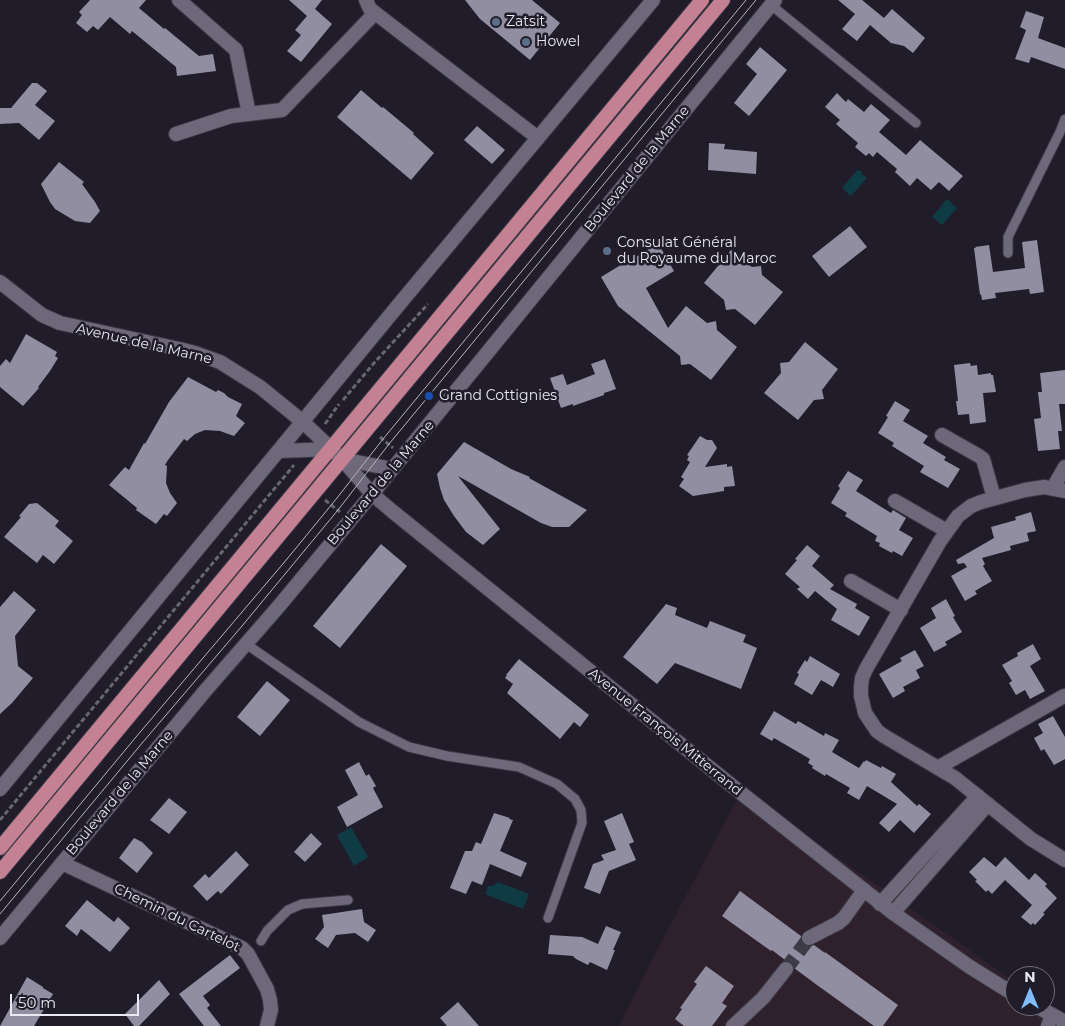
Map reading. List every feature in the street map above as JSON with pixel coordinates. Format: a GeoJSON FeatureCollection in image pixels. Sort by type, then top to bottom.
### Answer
{"type":"FeatureCollection","features":[{"type":"Feature","properties":{"kind":"main road"},"geometry":{"type":"LineString","coordinates":[[0,848],[702,0]]}},
{"type":"Feature","properties":{"kind":"main road"},"geometry":{"type":"LineString","coordinates":[[0,872],[723,0]]}},
{"type":"Feature","properties":{"kind":"street"},"geometry":{"type":"LineString","coordinates":[[179,0],[236,50],[249,114]]}},
{"type":"Feature","properties":{"kind":"street"},"geometry":{"type":"LineString","coordinates":[[366,0],[370,9],[538,138]]}},
{"type":"Feature","properties":{"kind":"street"},"geometry":{"type":"LineString","coordinates":[[0,789],[653,0]]}},
{"type":"Feature","properties":{"kind":"street","name":"Boulevard de la Marne"},"geometry":{"type":"LineString","coordinates":[[0,938],[199,698],[372,494],[773,2]]}},
{"type":"Feature","properties":{"kind":"street"},"geometry":{"type":"LineString","coordinates":[[176,134],[231,116],[282,110],[375,13]]}},
{"type":"Feature","properties":{"kind":"street","name":"Avenue de la Marne"},"geometry":{"type":"LineString","coordinates":[[0,282],[42,314],[60,324],[179,349],[220,362],[260,387],[303,422],[332,449]]}},
{"type":"Feature","properties":{"kind":"street"},"geometry":{"type":"LineString","coordinates":[[942,435],[983,459],[994,498]]}},
{"type":"Feature","properties":{"kind":"street"},"geometry":{"type":"LineString","coordinates":[[280,451],[332,449]]}},
{"type":"Feature","properties":{"kind":"street","name":"Avenue François Mitterrand"},"geometry":{"type":"LineString","coordinates":[[332,449],[372,494],[392,511],[880,904],[970,967],[1005,989]]}},
{"type":"Feature","properties":{"kind":"street"},"geometry":{"type":"LineString","coordinates":[[342,459],[392,469]]}},
{"type":"Feature","properties":{"kind":"street"},"geometry":{"type":"LineString","coordinates":[[1065,467],[1059,490],[1034,488],[994,498],[980,502],[958,516],[947,530],[866,669],[862,678],[861,696],[865,714],[877,731],[939,767],[1031,839],[1065,860]]}},
{"type":"Feature","properties":{"kind":"street"},"geometry":{"type":"LineString","coordinates":[[895,501],[947,530]]}},
{"type":"Feature","properties":{"kind":"street"},"geometry":{"type":"LineString","coordinates":[[851,581],[901,610]]}},
{"type":"Feature","properties":{"kind":"street"},"geometry":{"type":"LineString","coordinates":[[939,767],[1064,696]]}},
{"type":"Feature","properties":{"kind":"street"},"geometry":{"type":"LineString","coordinates":[[880,904],[983,800]]}},
{"type":"Feature","properties":{"kind":"street"},"geometry":{"type":"LineString","coordinates":[[893,913],[983,800]]}},
{"type":"Feature","properties":{"kind":"street","name":"Chemin du Cartelot"},"geometry":{"type":"LineString","coordinates":[[62,863],[242,948],[248,954],[267,989],[271,1010],[267,1026]]}},
{"type":"Feature","properties":{"kind":"street"},"geometry":{"type":"LineString","coordinates":[[809,938],[844,918],[864,890]]}},
{"type":"Feature","properties":{"kind":"street"},"geometry":{"type":"LineString","coordinates":[[733,1026],[762,998],[786,969]]}},
{"type":"Feature","properties":{"kind":"street"},"geometry":{"type":"LineString","coordinates":[[1050,1021],[1065,1022]]}},
{"type":"Feature","properties":{"kind":"lane"},"geometry":{"type":"LineString","coordinates":[[773,2],[916,123]]}},
{"type":"Feature","properties":{"kind":"lane"},"geometry":{"type":"LineString","coordinates":[[1008,253],[1008,237],[1060,132],[1065,118]]}},
{"type":"Feature","properties":{"kind":"lane"},"geometry":{"type":"LineString","coordinates":[[246,644],[359,722],[409,746],[447,756],[519,768],[557,784],[575,798],[581,810],[582,823],[548,918]]}},
{"type":"Feature","properties":{"kind":"lane"},"geometry":{"type":"LineString","coordinates":[[261,941],[267,931],[288,910],[302,904],[348,900]]}},
{"type":"Feature","properties":{"kind":"path"},"geometry":{"type":"LineString","coordinates":[[316,435],[339,404],[374,363],[433,298]]}},
{"type":"Feature","properties":{"kind":"path"},"geometry":{"type":"LineString","coordinates":[[0,820],[306,450]]}},
{"type":"Feature","properties":{"kind":"shaded area"},"geometry":{"type":"Polygon","coordinates":[[[742,790],[1005,975],[1005,1016],[1055,1016],[1065,1026],[619,1026],[742,790]]]}},
{"type":"Feature","properties":{"kind":"water"},"geometry":{"type":"Polygon","coordinates":[[[857,170],[861,171],[867,178],[851,196],[842,188],[857,170]]]}},
{"type":"Feature","properties":{"kind":"water"},"geometry":{"type":"Polygon","coordinates":[[[947,199],[957,208],[942,225],[932,217],[947,199]]]}},
{"type":"Feature","properties":{"kind":"water"},"geometry":{"type":"Polygon","coordinates":[[[351,827],[368,857],[354,866],[337,835],[351,827]]]}},
{"type":"Feature","properties":{"kind":"water"},"geometry":{"type":"Polygon","coordinates":[[[498,882],[529,894],[523,909],[485,894],[488,886],[493,886],[498,882]]]}},
{"type":"Feature","properties":{"kind":"building"},"geometry":{"type":"Polygon","coordinates":[[[90,0],[146,0],[139,8],[199,56],[213,54],[216,71],[177,76],[176,67],[132,31],[130,34],[110,17],[98,30],[93,26],[87,32],[76,23],[82,15],[79,12],[90,0]]]}},
{"type":"Feature","properties":{"kind":"building"},"geometry":{"type":"Polygon","coordinates":[[[289,0],[322,0],[315,9],[332,24],[301,62],[287,51],[301,35],[295,30],[307,16],[289,0]]]}},
{"type":"Feature","properties":{"kind":"building","name":"Howel"},"geometry":{"type":"Polygon","coordinates":[[[465,0],[532,0],[560,23],[530,60],[480,19],[465,0]]]}},
{"type":"Feature","properties":{"kind":"building"},"geometry":{"type":"Polygon","coordinates":[[[838,0],[862,0],[884,18],[892,9],[925,38],[913,53],[904,46],[891,43],[870,25],[857,41],[842,29],[855,14],[838,0]]]}},
{"type":"Feature","properties":{"kind":"building"},"geometry":{"type":"Polygon","coordinates":[[[1026,11],[1044,17],[1038,38],[1065,48],[1065,69],[1031,57],[1029,63],[1015,59],[1026,30],[1020,27],[1026,11]]]}},
{"type":"Feature","properties":{"kind":"building"},"geometry":{"type":"Polygon","coordinates":[[[760,47],[787,70],[749,116],[734,103],[757,74],[746,64],[760,47]]]}},
{"type":"Feature","properties":{"kind":"building"},"geometry":{"type":"Polygon","coordinates":[[[32,83],[37,83],[47,91],[35,105],[55,121],[39,140],[19,123],[0,124],[0,108],[11,108],[32,83]]]}},
{"type":"Feature","properties":{"kind":"building"},"geometry":{"type":"Polygon","coordinates":[[[361,90],[414,133],[434,153],[411,180],[337,117],[361,90]]]}},
{"type":"Feature","properties":{"kind":"building"},"geometry":{"type":"Polygon","coordinates":[[[837,93],[846,102],[848,99],[864,112],[871,104],[890,120],[879,132],[906,155],[920,140],[963,176],[949,191],[939,182],[931,190],[917,178],[910,186],[895,172],[897,169],[877,152],[873,157],[869,153],[866,156],[855,147],[858,143],[836,124],[840,120],[825,107],[837,93]]]}},
{"type":"Feature","properties":{"kind":"building"},"geometry":{"type":"Polygon","coordinates":[[[477,126],[505,150],[492,164],[464,140],[477,126]]]}},
{"type":"Feature","properties":{"kind":"building"},"geometry":{"type":"Polygon","coordinates":[[[709,143],[725,144],[724,149],[757,152],[756,174],[708,170],[709,143]]]}},
{"type":"Feature","properties":{"kind":"building"},"geometry":{"type":"Polygon","coordinates":[[[59,162],[84,182],[82,184],[100,211],[90,223],[75,221],[55,209],[50,202],[41,184],[59,162]]]}},
{"type":"Feature","properties":{"kind":"building"},"geometry":{"type":"Polygon","coordinates":[[[850,226],[867,247],[829,277],[812,256],[850,226]]]}},
{"type":"Feature","properties":{"kind":"building"},"geometry":{"type":"Polygon","coordinates":[[[1037,240],[1044,292],[1030,294],[1029,289],[995,293],[996,298],[982,300],[974,248],[989,245],[993,272],[1025,268],[1022,242],[1037,240]]]}},
{"type":"Feature","properties":{"kind":"building"},"geometry":{"type":"Polygon","coordinates":[[[658,243],[674,271],[646,288],[668,328],[686,306],[707,323],[716,321],[717,330],[737,347],[711,380],[690,364],[681,365],[680,356],[618,306],[601,277],[624,263],[627,254],[636,257],[658,243]]]}},
{"type":"Feature","properties":{"kind":"building"},"geometry":{"type":"Polygon","coordinates":[[[731,250],[752,267],[761,266],[762,275],[783,292],[755,325],[735,309],[726,310],[724,300],[704,283],[731,250]]]}},
{"type":"Feature","properties":{"kind":"building"},"geometry":{"type":"Polygon","coordinates":[[[26,334],[57,352],[55,356],[58,358],[39,388],[23,406],[0,387],[0,366],[6,359],[10,363],[26,334]]]}},
{"type":"Feature","properties":{"kind":"building"},"geometry":{"type":"Polygon","coordinates":[[[805,342],[838,369],[822,390],[824,399],[814,400],[798,420],[764,393],[781,373],[780,363],[789,362],[805,342]]]}},
{"type":"Feature","properties":{"kind":"building"},"geometry":{"type":"Polygon","coordinates":[[[605,359],[616,389],[573,406],[573,404],[561,408],[550,378],[563,374],[567,385],[595,374],[591,364],[605,359]]]}},
{"type":"Feature","properties":{"kind":"building"},"geometry":{"type":"Polygon","coordinates":[[[970,363],[971,366],[977,365],[978,375],[991,373],[993,375],[996,392],[983,393],[986,422],[970,424],[969,414],[958,415],[954,365],[970,363]]]}},
{"type":"Feature","properties":{"kind":"building"},"geometry":{"type":"Polygon","coordinates":[[[1065,370],[1065,404],[1059,404],[1062,431],[1058,431],[1060,449],[1038,451],[1034,419],[1041,418],[1038,392],[1042,392],[1040,373],[1065,370]]]}},
{"type":"Feature","properties":{"kind":"building"},"geometry":{"type":"Polygon","coordinates":[[[188,377],[216,392],[218,390],[224,393],[242,404],[236,416],[245,423],[234,436],[220,431],[205,430],[195,434],[187,441],[184,439],[165,465],[167,466],[166,483],[177,503],[167,516],[164,514],[156,524],[136,510],[137,508],[109,485],[125,467],[129,470],[169,402],[188,377]]]}},
{"type":"Feature","properties":{"kind":"building"},"geometry":{"type":"Polygon","coordinates":[[[895,401],[910,410],[903,421],[928,436],[923,443],[946,457],[944,460],[960,469],[948,488],[920,472],[924,466],[892,446],[894,443],[878,433],[895,401]]]}},
{"type":"Feature","properties":{"kind":"building"},"geometry":{"type":"Polygon","coordinates":[[[700,436],[707,440],[712,440],[717,448],[705,467],[727,464],[727,467],[732,466],[735,486],[724,487],[724,491],[693,496],[679,486],[684,479],[681,477],[690,462],[687,460],[689,456],[687,455],[700,436]]]}},
{"type":"Feature","properties":{"kind":"building"},"geometry":{"type":"Polygon","coordinates":[[[464,442],[587,510],[569,527],[552,527],[541,523],[458,476],[500,529],[483,545],[466,532],[454,516],[444,500],[437,474],[464,442]]]}},
{"type":"Feature","properties":{"kind":"building"},"geometry":{"type":"Polygon","coordinates":[[[848,471],[863,480],[856,491],[891,513],[893,510],[906,518],[899,530],[913,538],[902,556],[879,546],[880,543],[875,541],[877,536],[845,516],[847,513],[831,503],[840,488],[838,486],[848,471]]]}},
{"type":"Feature","properties":{"kind":"building"},"geometry":{"type":"Polygon","coordinates":[[[37,503],[59,521],[55,526],[73,541],[54,564],[43,555],[37,563],[4,537],[29,504],[37,503]]]}},
{"type":"Feature","properties":{"kind":"building"},"geometry":{"type":"Polygon","coordinates":[[[1031,512],[1036,531],[1027,533],[1029,541],[1010,546],[1011,550],[982,558],[985,564],[983,566],[992,581],[975,591],[977,594],[965,601],[951,576],[967,567],[964,563],[958,564],[956,560],[994,538],[991,527],[1016,520],[1015,517],[1031,512]]]}},
{"type":"Feature","properties":{"kind":"building"},"geometry":{"type":"Polygon","coordinates":[[[381,544],[407,566],[340,648],[313,626],[381,544]]]}},
{"type":"Feature","properties":{"kind":"building"},"geometry":{"type":"Polygon","coordinates":[[[807,545],[820,556],[812,566],[834,585],[830,589],[857,604],[855,608],[870,617],[859,636],[831,620],[837,609],[815,591],[808,599],[797,589],[800,587],[785,574],[807,545]]]}},
{"type":"Feature","properties":{"kind":"building"},"geometry":{"type":"Polygon","coordinates":[[[14,591],[36,610],[15,636],[18,666],[33,678],[0,714],[0,607],[14,591]]]}},
{"type":"Feature","properties":{"kind":"building"},"geometry":{"type":"Polygon","coordinates":[[[946,599],[955,616],[953,617],[962,632],[945,642],[947,645],[934,652],[920,628],[936,618],[931,608],[946,599]]]}},
{"type":"Feature","properties":{"kind":"building"},"geometry":{"type":"Polygon","coordinates":[[[666,604],[677,608],[675,615],[707,628],[710,621],[746,635],[743,642],[757,648],[741,689],[675,663],[657,684],[623,657],[666,604]]]}},
{"type":"Feature","properties":{"kind":"building"},"geometry":{"type":"Polygon","coordinates":[[[1033,644],[1041,659],[1030,666],[1045,691],[1030,699],[1025,690],[1016,695],[1009,683],[1012,681],[1002,665],[1018,656],[1017,653],[1033,644]]]}},
{"type":"Feature","properties":{"kind":"building"},"geometry":{"type":"Polygon","coordinates":[[[915,650],[924,666],[916,670],[920,678],[903,687],[905,691],[893,698],[879,674],[902,661],[900,658],[915,650]]]}},
{"type":"Feature","properties":{"kind":"building"},"geometry":{"type":"Polygon","coordinates":[[[810,656],[840,674],[833,687],[821,680],[812,695],[794,684],[799,674],[797,673],[805,660],[807,662],[810,656]]]}},
{"type":"Feature","properties":{"kind":"building"},"geometry":{"type":"Polygon","coordinates":[[[519,659],[589,715],[580,727],[574,722],[560,739],[507,693],[513,684],[505,678],[506,675],[519,659]]]}},
{"type":"Feature","properties":{"kind":"building"},"geometry":{"type":"Polygon","coordinates":[[[267,681],[290,700],[260,736],[237,717],[267,681]]]}},
{"type":"Feature","properties":{"kind":"building"},"geometry":{"type":"Polygon","coordinates":[[[774,711],[796,724],[798,721],[824,736],[825,733],[839,740],[832,752],[859,768],[866,760],[896,774],[891,782],[917,806],[919,804],[931,814],[914,833],[900,820],[889,832],[879,823],[897,804],[867,786],[859,800],[847,793],[850,788],[812,768],[813,766],[808,763],[810,759],[774,738],[772,741],[760,734],[774,711]]]}},
{"type":"Feature","properties":{"kind":"building"},"geometry":{"type":"Polygon","coordinates":[[[1053,716],[1065,737],[1065,759],[1054,765],[1044,749],[1041,751],[1034,738],[1043,733],[1038,724],[1053,716]]]}},
{"type":"Feature","properties":{"kind":"building"},"geometry":{"type":"Polygon","coordinates":[[[359,762],[366,776],[369,774],[376,786],[373,788],[383,807],[347,827],[337,807],[358,795],[345,770],[359,762]]]}},
{"type":"Feature","properties":{"kind":"building"},"geometry":{"type":"Polygon","coordinates":[[[169,798],[187,812],[169,834],[150,820],[169,798]]]}},
{"type":"Feature","properties":{"kind":"building"},"geometry":{"type":"Polygon","coordinates":[[[494,813],[513,820],[500,851],[527,863],[521,877],[490,864],[482,885],[472,881],[466,894],[450,888],[465,851],[472,851],[476,842],[481,844],[494,813]]]}},
{"type":"Feature","properties":{"kind":"building"},"geometry":{"type":"Polygon","coordinates":[[[622,813],[634,842],[629,844],[636,860],[609,871],[600,894],[584,888],[593,864],[604,860],[601,855],[616,850],[604,821],[622,813]]]}},
{"type":"Feature","properties":{"kind":"building"},"geometry":{"type":"Polygon","coordinates":[[[311,833],[322,844],[305,862],[294,852],[311,833]]]}},
{"type":"Feature","properties":{"kind":"building"},"geometry":{"type":"Polygon","coordinates":[[[134,838],[142,842],[153,853],[137,873],[119,858],[134,838]]]}},
{"type":"Feature","properties":{"kind":"building"},"geometry":{"type":"Polygon","coordinates":[[[236,851],[249,865],[221,894],[218,891],[207,901],[193,886],[205,874],[209,878],[236,851]]]}},
{"type":"Feature","properties":{"kind":"building"},"geometry":{"type":"Polygon","coordinates":[[[984,857],[996,867],[1005,857],[1029,880],[1035,873],[1047,884],[1045,886],[1057,898],[1035,925],[1033,923],[1031,925],[1021,917],[1032,905],[1005,880],[992,894],[988,890],[986,892],[975,881],[977,880],[969,872],[984,857]]]}},
{"type":"Feature","properties":{"kind":"building"},"geometry":{"type":"Polygon","coordinates":[[[740,891],[801,936],[801,942],[804,945],[809,947],[814,945],[825,952],[898,1005],[883,1026],[874,1026],[794,968],[791,962],[771,951],[722,916],[740,891]]]}},
{"type":"Feature","properties":{"kind":"building"},"geometry":{"type":"Polygon","coordinates":[[[87,900],[114,922],[118,917],[130,928],[110,952],[81,929],[77,936],[65,926],[87,900]]]}},
{"type":"Feature","properties":{"kind":"building"},"geometry":{"type":"Polygon","coordinates":[[[362,909],[364,922],[376,930],[368,942],[355,933],[336,935],[328,948],[315,939],[324,927],[322,915],[362,909]]]}},
{"type":"Feature","properties":{"kind":"building"},"geometry":{"type":"Polygon","coordinates":[[[606,926],[621,932],[607,970],[590,962],[588,965],[573,956],[548,954],[550,935],[582,937],[598,944],[606,926]]]}},
{"type":"Feature","properties":{"kind":"building"},"geometry":{"type":"Polygon","coordinates":[[[230,955],[240,968],[203,996],[210,1005],[207,1008],[221,1026],[204,1026],[179,994],[230,955]]]}},
{"type":"Feature","properties":{"kind":"building"},"geometry":{"type":"Polygon","coordinates":[[[706,966],[734,986],[722,1003],[727,1006],[712,1026],[684,1026],[675,1019],[682,1009],[680,1008],[697,984],[694,982],[706,966]]]}},
{"type":"Feature","properties":{"kind":"building"},"geometry":{"type":"Polygon","coordinates":[[[27,977],[53,994],[34,1026],[0,1026],[27,977]]]}},
{"type":"Feature","properties":{"kind":"building"},"geometry":{"type":"Polygon","coordinates":[[[159,980],[170,994],[139,1026],[134,1026],[125,1014],[159,980]]]}},
{"type":"Feature","properties":{"kind":"building"},"geometry":{"type":"Polygon","coordinates":[[[458,1002],[479,1026],[447,1026],[440,1018],[458,1002]]]}},
{"type":"Feature","properties":{"kind":"tunnel"},"geometry":{"type":"LineString","coordinates":[[786,969],[809,938]]}},
{"type":"Feature","properties":{"kind":"tram line"},"geometry":{"type":"LineString","coordinates":[[0,901],[287,559],[383,439],[746,0]]}},
{"type":"Feature","properties":{"kind":"tram line"},"geometry":{"type":"LineString","coordinates":[[0,914],[338,510],[389,444],[756,0]]}},
{"type":"Feature","properties":{"kind":"place","name":"Zatsit"},"geometry":{"type":"Point","coordinates":[496,22]}},
{"type":"Feature","properties":{"kind":"place","name":"Howel"},"geometry":{"type":"Point","coordinates":[526,42]}},
{"type":"Feature","properties":{"kind":"place","name":"Consulat Général du Royaume du Maroc"},"geometry":{"type":"Point","coordinates":[607,251]}},
{"type":"Feature","properties":{"kind":"place","name":"Grand Cottignies"},"geometry":{"type":"Point","coordinates":[429,396]}}]}
